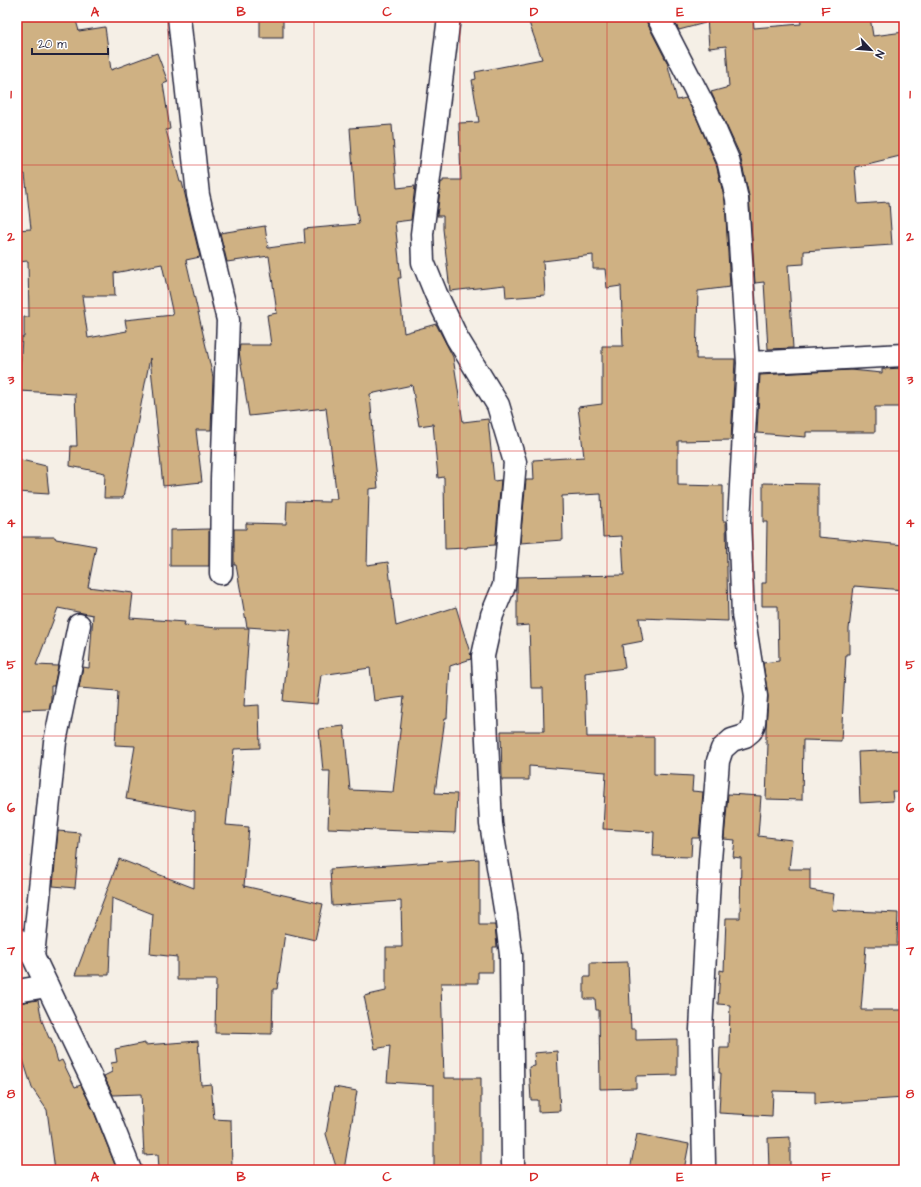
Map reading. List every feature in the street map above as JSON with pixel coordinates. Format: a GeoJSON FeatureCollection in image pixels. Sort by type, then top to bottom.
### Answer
{"type":"FeatureCollection","features":[{"type":"Feature","properties":{"kind":"street"},"geometry":{"type":"LineString","coordinates":[[179,17],[198,195],[228,320],[222,480],[221,573]]}},
{"type":"Feature","properties":{"kind":"street"},"geometry":{"type":"LineString","coordinates":[[449,17],[422,234],[423,262],[436,294],[457,338],[498,405],[515,462],[504,586],[492,615],[483,656],[491,824],[511,955],[512,1164]]}},
{"type":"Feature","properties":{"kind":"street"},"geometry":{"type":"LineString","coordinates":[[658,17],[708,114],[728,160],[737,199],[748,363],[739,521],[743,614],[756,696],[754,723],[751,731],[745,736],[732,740],[722,749],[718,761],[710,860],[701,1030],[703,1170]]}},
{"type":"Feature","properties":{"kind":"street"},"geometry":{"type":"LineString","coordinates":[[748,363],[904,356]]}},
{"type":"Feature","properties":{"kind":"street"},"geometry":{"type":"LineString","coordinates":[[33,956],[56,742],[79,625]]}},
{"type":"Feature","properties":{"kind":"street"},"geometry":{"type":"LineString","coordinates":[[17,940],[33,956],[105,1107],[130,1170]]}},
{"type":"Feature","properties":{"kind":"street"},"geometry":{"type":"LineString","coordinates":[[17,991],[47,986]]}},
{"type":"Feature","properties":{"kind":"building"},"geometry":{"type":"Polygon","coordinates":[[[17,17],[75,17],[79,31],[105,27],[111,70],[157,53],[168,82],[163,84],[170,129],[166,130],[180,182],[182,182],[200,257],[186,260],[213,377],[211,430],[196,430],[202,482],[163,486],[150,358],[123,498],[104,498],[105,473],[70,466],[71,446],[77,446],[75,394],[19,391],[22,337],[24,337],[24,317],[29,317],[28,261],[17,262],[17,230],[31,229],[25,174],[22,174],[17,137],[17,17]],[[162,264],[114,273],[115,296],[82,296],[88,338],[127,331],[125,320],[173,315],[162,264]]]}},
{"type":"Feature","properties":{"kind":"building"},"geometry":{"type":"Polygon","coordinates":[[[260,17],[283,17],[283,38],[260,38],[260,17]]]}},
{"type":"Feature","properties":{"kind":"building"},"geometry":{"type":"Polygon","coordinates":[[[527,17],[646,17],[647,23],[667,62],[677,100],[686,98],[697,119],[716,164],[725,201],[730,287],[698,291],[696,359],[735,359],[731,440],[678,441],[678,485],[723,486],[723,521],[726,521],[728,621],[639,618],[643,641],[622,645],[625,668],[585,673],[587,737],[654,737],[654,774],[693,776],[692,791],[703,792],[699,838],[692,838],[691,857],[653,856],[654,832],[603,829],[606,772],[529,766],[529,780],[502,780],[501,731],[544,731],[543,688],[531,688],[529,625],[517,626],[517,577],[624,575],[622,536],[603,537],[601,494],[562,496],[563,540],[520,543],[526,480],[534,480],[533,460],[584,457],[578,407],[602,404],[602,346],[623,346],[621,286],[607,288],[605,269],[593,269],[593,255],[543,261],[545,295],[506,298],[505,285],[450,291],[443,229],[443,216],[437,216],[441,182],[443,182],[443,180],[461,180],[459,123],[479,122],[472,80],[476,79],[475,72],[542,59],[527,17]]]}},
{"type":"Feature","properties":{"kind":"building"},"geometry":{"type":"Polygon","coordinates":[[[672,17],[704,17],[705,23],[679,30],[672,17]]]}},
{"type":"Feature","properties":{"kind":"building"},"geometry":{"type":"Polygon","coordinates":[[[707,17],[753,17],[754,28],[801,24],[800,17],[870,17],[873,36],[904,32],[904,155],[855,167],[858,204],[889,202],[892,245],[804,251],[804,264],[788,265],[793,348],[768,349],[764,282],[755,283],[749,196],[740,155],[711,92],[729,87],[726,46],[709,48],[707,17]]]}},
{"type":"Feature","properties":{"kind":"building"},"geometry":{"type":"Polygon","coordinates":[[[392,125],[397,188],[415,186],[411,220],[395,222],[401,278],[398,278],[404,333],[436,324],[453,357],[463,422],[488,419],[494,481],[501,480],[495,545],[445,549],[444,477],[438,478],[433,424],[419,426],[412,385],[370,394],[372,432],[378,488],[369,489],[367,565],[388,562],[396,626],[456,607],[471,656],[471,659],[450,666],[447,718],[445,718],[435,793],[457,794],[455,833],[328,828],[330,771],[323,771],[319,729],[344,726],[350,790],[393,792],[404,697],[374,701],[370,668],[321,675],[317,704],[283,701],[290,630],[247,627],[236,565],[234,565],[234,529],[246,529],[246,523],[286,524],[287,501],[329,502],[329,499],[337,499],[326,408],[249,416],[239,351],[240,345],[271,345],[267,315],[277,313],[269,256],[227,262],[220,233],[265,226],[268,248],[305,243],[304,229],[359,224],[355,199],[350,128],[392,125]]]}},
{"type":"Feature","properties":{"kind":"building"},"geometry":{"type":"Polygon","coordinates":[[[904,368],[904,407],[875,407],[875,432],[806,432],[806,437],[757,433],[760,375],[851,370],[882,373],[882,369],[904,368]]]}},
{"type":"Feature","properties":{"kind":"building"},"geometry":{"type":"Polygon","coordinates":[[[17,459],[46,466],[49,494],[17,492],[17,459]]]}},
{"type":"Feature","properties":{"kind":"building"},"geometry":{"type":"Polygon","coordinates":[[[763,483],[818,484],[818,537],[904,545],[904,590],[854,586],[849,629],[849,654],[846,654],[841,741],[803,740],[802,800],[766,799],[768,744],[766,744],[766,728],[768,697],[763,663],[779,661],[778,606],[762,606],[762,583],[766,583],[767,522],[763,522],[763,483]]]}},
{"type":"Feature","properties":{"kind":"building"},"geometry":{"type":"Polygon","coordinates":[[[209,529],[209,566],[170,566],[170,530],[209,529]]]}},
{"type":"Feature","properties":{"kind":"building"},"geometry":{"type":"Polygon","coordinates":[[[18,537],[55,537],[56,539],[96,546],[88,587],[133,593],[130,618],[185,622],[184,625],[218,628],[249,628],[244,706],[259,705],[260,748],[234,749],[226,825],[249,827],[244,886],[323,904],[315,940],[285,933],[277,989],[273,989],[272,1034],[215,1033],[216,980],[177,980],[177,957],[150,954],[153,914],[112,898],[109,975],[75,975],[119,859],[194,888],[195,811],[126,799],[135,746],[115,745],[118,691],[79,688],[83,667],[89,668],[93,615],[58,608],[36,665],[58,666],[54,686],[51,686],[49,709],[17,710],[18,537]]]}},
{"type":"Feature","properties":{"kind":"building"},"geometry":{"type":"Polygon","coordinates":[[[904,750],[904,792],[892,791],[893,801],[860,803],[858,752],[904,750]]]}},
{"type":"Feature","properties":{"kind":"building"},"geometry":{"type":"Polygon","coordinates":[[[728,794],[761,796],[758,836],[792,840],[789,869],[810,869],[810,890],[834,894],[832,910],[898,913],[897,946],[866,946],[861,1010],[904,1010],[904,1098],[815,1104],[815,1092],[773,1091],[772,1116],[719,1113],[721,1073],[719,1073],[720,1048],[729,1048],[730,1005],[718,1004],[720,970],[724,971],[726,918],[740,918],[741,858],[733,857],[735,840],[724,839],[728,794]]]}},
{"type":"Feature","properties":{"kind":"building"},"geometry":{"type":"Polygon","coordinates":[[[58,831],[80,833],[75,888],[53,886],[58,831]]]}},
{"type":"Feature","properties":{"kind":"building"},"geometry":{"type":"Polygon","coordinates":[[[479,859],[479,925],[495,925],[497,947],[493,947],[493,972],[478,972],[478,983],[441,983],[444,1078],[481,1078],[481,1170],[434,1170],[434,1085],[387,1082],[390,1046],[375,1049],[364,996],[386,991],[386,947],[402,947],[401,901],[332,906],[330,869],[479,859]]]}},
{"type":"Feature","properties":{"kind":"building"},"geometry":{"type":"Polygon","coordinates":[[[628,962],[631,1029],[636,1029],[636,1040],[677,1039],[677,1075],[636,1076],[636,1088],[600,1089],[599,1010],[596,1010],[595,999],[584,999],[584,977],[590,977],[590,963],[628,962]]]}},
{"type":"Feature","properties":{"kind":"building"},"geometry":{"type":"Polygon","coordinates":[[[38,1000],[42,1021],[49,1038],[51,1038],[58,1062],[62,1060],[75,1087],[81,1085],[94,1112],[117,1170],[55,1170],[47,1110],[32,1088],[19,1047],[23,1046],[17,1031],[17,1003],[38,1000]]]}},
{"type":"Feature","properties":{"kind":"building"},"geometry":{"type":"Polygon","coordinates":[[[198,1041],[201,1085],[211,1084],[214,1119],[231,1120],[232,1170],[159,1170],[158,1154],[144,1155],[141,1094],[113,1095],[104,1076],[112,1072],[111,1063],[117,1062],[115,1049],[145,1043],[145,1045],[198,1041]]]}},
{"type":"Feature","properties":{"kind":"building"},"geometry":{"type":"Polygon","coordinates":[[[557,1051],[560,1111],[538,1112],[538,1100],[531,1100],[529,1067],[535,1066],[534,1053],[557,1051]]]}},
{"type":"Feature","properties":{"kind":"building"},"geometry":{"type":"Polygon","coordinates":[[[334,1087],[357,1091],[344,1170],[337,1170],[326,1134],[334,1087]]]}},
{"type":"Feature","properties":{"kind":"building"},"geometry":{"type":"Polygon","coordinates":[[[637,1134],[689,1144],[684,1170],[630,1170],[637,1134]]]}},
{"type":"Feature","properties":{"kind":"building"},"geometry":{"type":"Polygon","coordinates":[[[790,1137],[790,1170],[769,1170],[768,1138],[790,1137]]]}}]}
